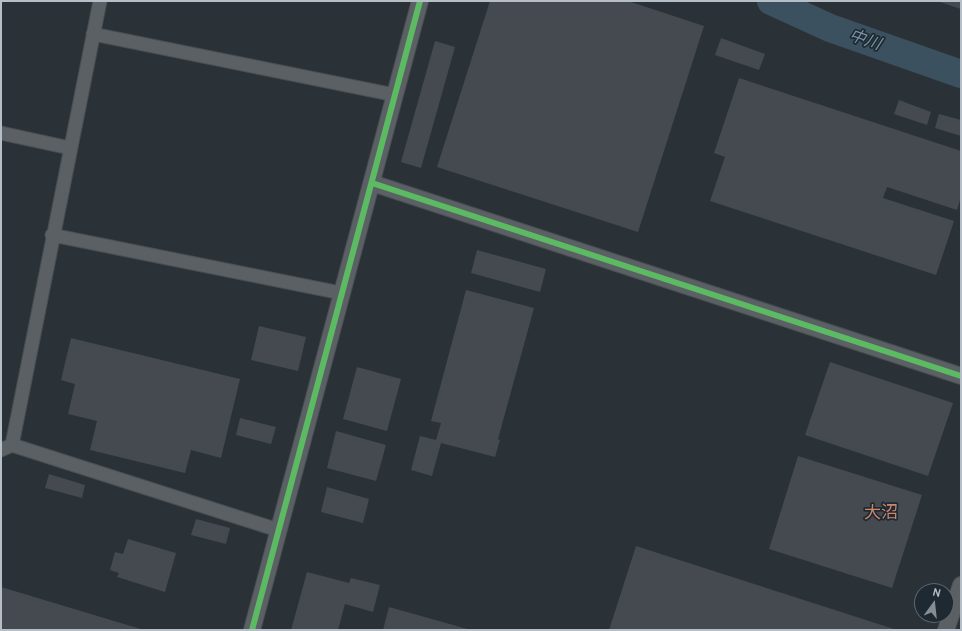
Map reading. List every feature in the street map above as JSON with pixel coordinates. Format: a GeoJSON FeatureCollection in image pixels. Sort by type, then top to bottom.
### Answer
{"type":"FeatureCollection","features":[{"type":"Feature","properties":{"kind":"street"},"geometry":{"type":"LineString","coordinates":[[100,1],[6,448],[278,530]]}},
{"type":"Feature","properties":{"kind":"street"},"geometry":{"type":"LineString","coordinates":[[252,630],[420,1]]}},
{"type":"Feature","properties":{"kind":"street"},"geometry":{"type":"LineString","coordinates":[[93,34],[395,95]]}},
{"type":"Feature","properties":{"kind":"street"},"geometry":{"type":"LineString","coordinates":[[1,133],[70,148]]}},
{"type":"Feature","properties":{"kind":"street"},"geometry":{"type":"LineString","coordinates":[[372,183],[961,376]]}},
{"type":"Feature","properties":{"kind":"street"},"geometry":{"type":"LineString","coordinates":[[52,235],[342,293]]}},
{"type":"Feature","properties":{"kind":"street"},"geometry":{"type":"LineString","coordinates":[[946,630],[961,585]]}},
{"type":"Feature","properties":{"kind":"building"},"geometry":{"type":"Polygon","coordinates":[[[490,1],[628,1],[704,26],[638,232],[437,167],[490,1]]]}},
{"type":"Feature","properties":{"kind":"building"},"geometry":{"type":"Polygon","coordinates":[[[937,1],[961,1],[961,9],[937,1]]]}},
{"type":"Feature","properties":{"kind":"building"},"geometry":{"type":"Polygon","coordinates":[[[721,38],[765,54],[759,70],[715,55],[721,38]]]}},
{"type":"Feature","properties":{"kind":"building"},"geometry":{"type":"Polygon","coordinates":[[[435,41],[455,47],[421,168],[401,162],[435,41]]]}},
{"type":"Feature","properties":{"kind":"building"},"geometry":{"type":"Polygon","coordinates":[[[739,78],[961,151],[961,197],[957,210],[887,187],[883,198],[954,221],[936,275],[710,201],[725,157],[714,153],[739,78]]]}},
{"type":"Feature","properties":{"kind":"building"},"geometry":{"type":"Polygon","coordinates":[[[899,100],[931,112],[927,125],[894,114],[899,100]]]}},
{"type":"Feature","properties":{"kind":"building"},"geometry":{"type":"Polygon","coordinates":[[[939,114],[961,120],[961,136],[935,128],[939,114]]]}},
{"type":"Feature","properties":{"kind":"building"},"geometry":{"type":"Polygon","coordinates":[[[477,250],[546,269],[540,292],[471,273],[477,250]]]}},
{"type":"Feature","properties":{"kind":"building"},"geometry":{"type":"Polygon","coordinates":[[[466,290],[534,308],[498,439],[500,440],[495,457],[441,443],[432,476],[411,470],[420,436],[436,440],[441,423],[431,421],[466,290]]]}},
{"type":"Feature","properties":{"kind":"building"},"geometry":{"type":"Polygon","coordinates":[[[259,326],[306,337],[298,371],[251,360],[259,326]]]}},
{"type":"Feature","properties":{"kind":"building"},"geometry":{"type":"Polygon","coordinates":[[[71,338],[240,379],[221,458],[191,450],[185,473],[90,450],[97,421],[68,414],[75,384],[61,380],[71,338]]]}},
{"type":"Feature","properties":{"kind":"building"},"geometry":{"type":"Polygon","coordinates":[[[830,362],[953,403],[928,476],[805,435],[830,362]]]}},
{"type":"Feature","properties":{"kind":"building"},"geometry":{"type":"Polygon","coordinates":[[[357,367],[401,379],[387,431],[343,419],[357,367]]]}},
{"type":"Feature","properties":{"kind":"building"},"geometry":{"type":"Polygon","coordinates":[[[240,418],[276,427],[271,444],[236,435],[240,418]]]}},
{"type":"Feature","properties":{"kind":"building"},"geometry":{"type":"Polygon","coordinates":[[[336,431],[386,445],[376,481],[327,468],[336,431]]]}},
{"type":"Feature","properties":{"kind":"building"},"geometry":{"type":"Polygon","coordinates":[[[798,456],[922,495],[892,588],[769,549],[798,456]]]}},
{"type":"Feature","properties":{"kind":"building"},"geometry":{"type":"Polygon","coordinates":[[[49,474],[85,485],[82,498],[45,488],[49,474]]]}},
{"type":"Feature","properties":{"kind":"building"},"geometry":{"type":"Polygon","coordinates":[[[327,487],[369,499],[363,523],[321,512],[327,487]]]}},
{"type":"Feature","properties":{"kind":"building"},"geometry":{"type":"Polygon","coordinates":[[[196,519],[230,528],[226,544],[191,535],[196,519]]]}},
{"type":"Feature","properties":{"kind":"building"},"geometry":{"type":"Polygon","coordinates":[[[128,539],[176,553],[165,592],[117,577],[119,573],[110,570],[115,552],[123,554],[128,539]]]}},
{"type":"Feature","properties":{"kind":"building"},"geometry":{"type":"Polygon","coordinates":[[[636,546],[897,630],[609,630],[636,546]]]}},
{"type":"Feature","properties":{"kind":"building"},"geometry":{"type":"Polygon","coordinates":[[[307,572],[349,583],[351,578],[380,585],[373,612],[345,604],[338,630],[291,630],[307,572]]]}},
{"type":"Feature","properties":{"kind":"building"},"geometry":{"type":"Polygon","coordinates":[[[1,587],[144,630],[1,630],[1,587]]]}},
{"type":"Feature","properties":{"kind":"building"},"geometry":{"type":"Polygon","coordinates":[[[389,607],[471,630],[383,630],[389,607]]]}},
{"type":"Feature","properties":{"kind":"waterway","name":"中川"},"geometry":{"type":"LineString","coordinates":[[771,1],[830,28],[961,74]]}},
{"type":"Feature","properties":{"kind":"cycle path"},"geometry":{"type":"LineString","coordinates":[[252,630],[420,1]]}},
{"type":"Feature","properties":{"kind":"cycle path"},"geometry":{"type":"LineString","coordinates":[[372,183],[961,376]]}},
{"type":"Feature","properties":{"kind":"district","name":"大沼"},"geometry":{"type":"Point","coordinates":[881,513]}}]}
